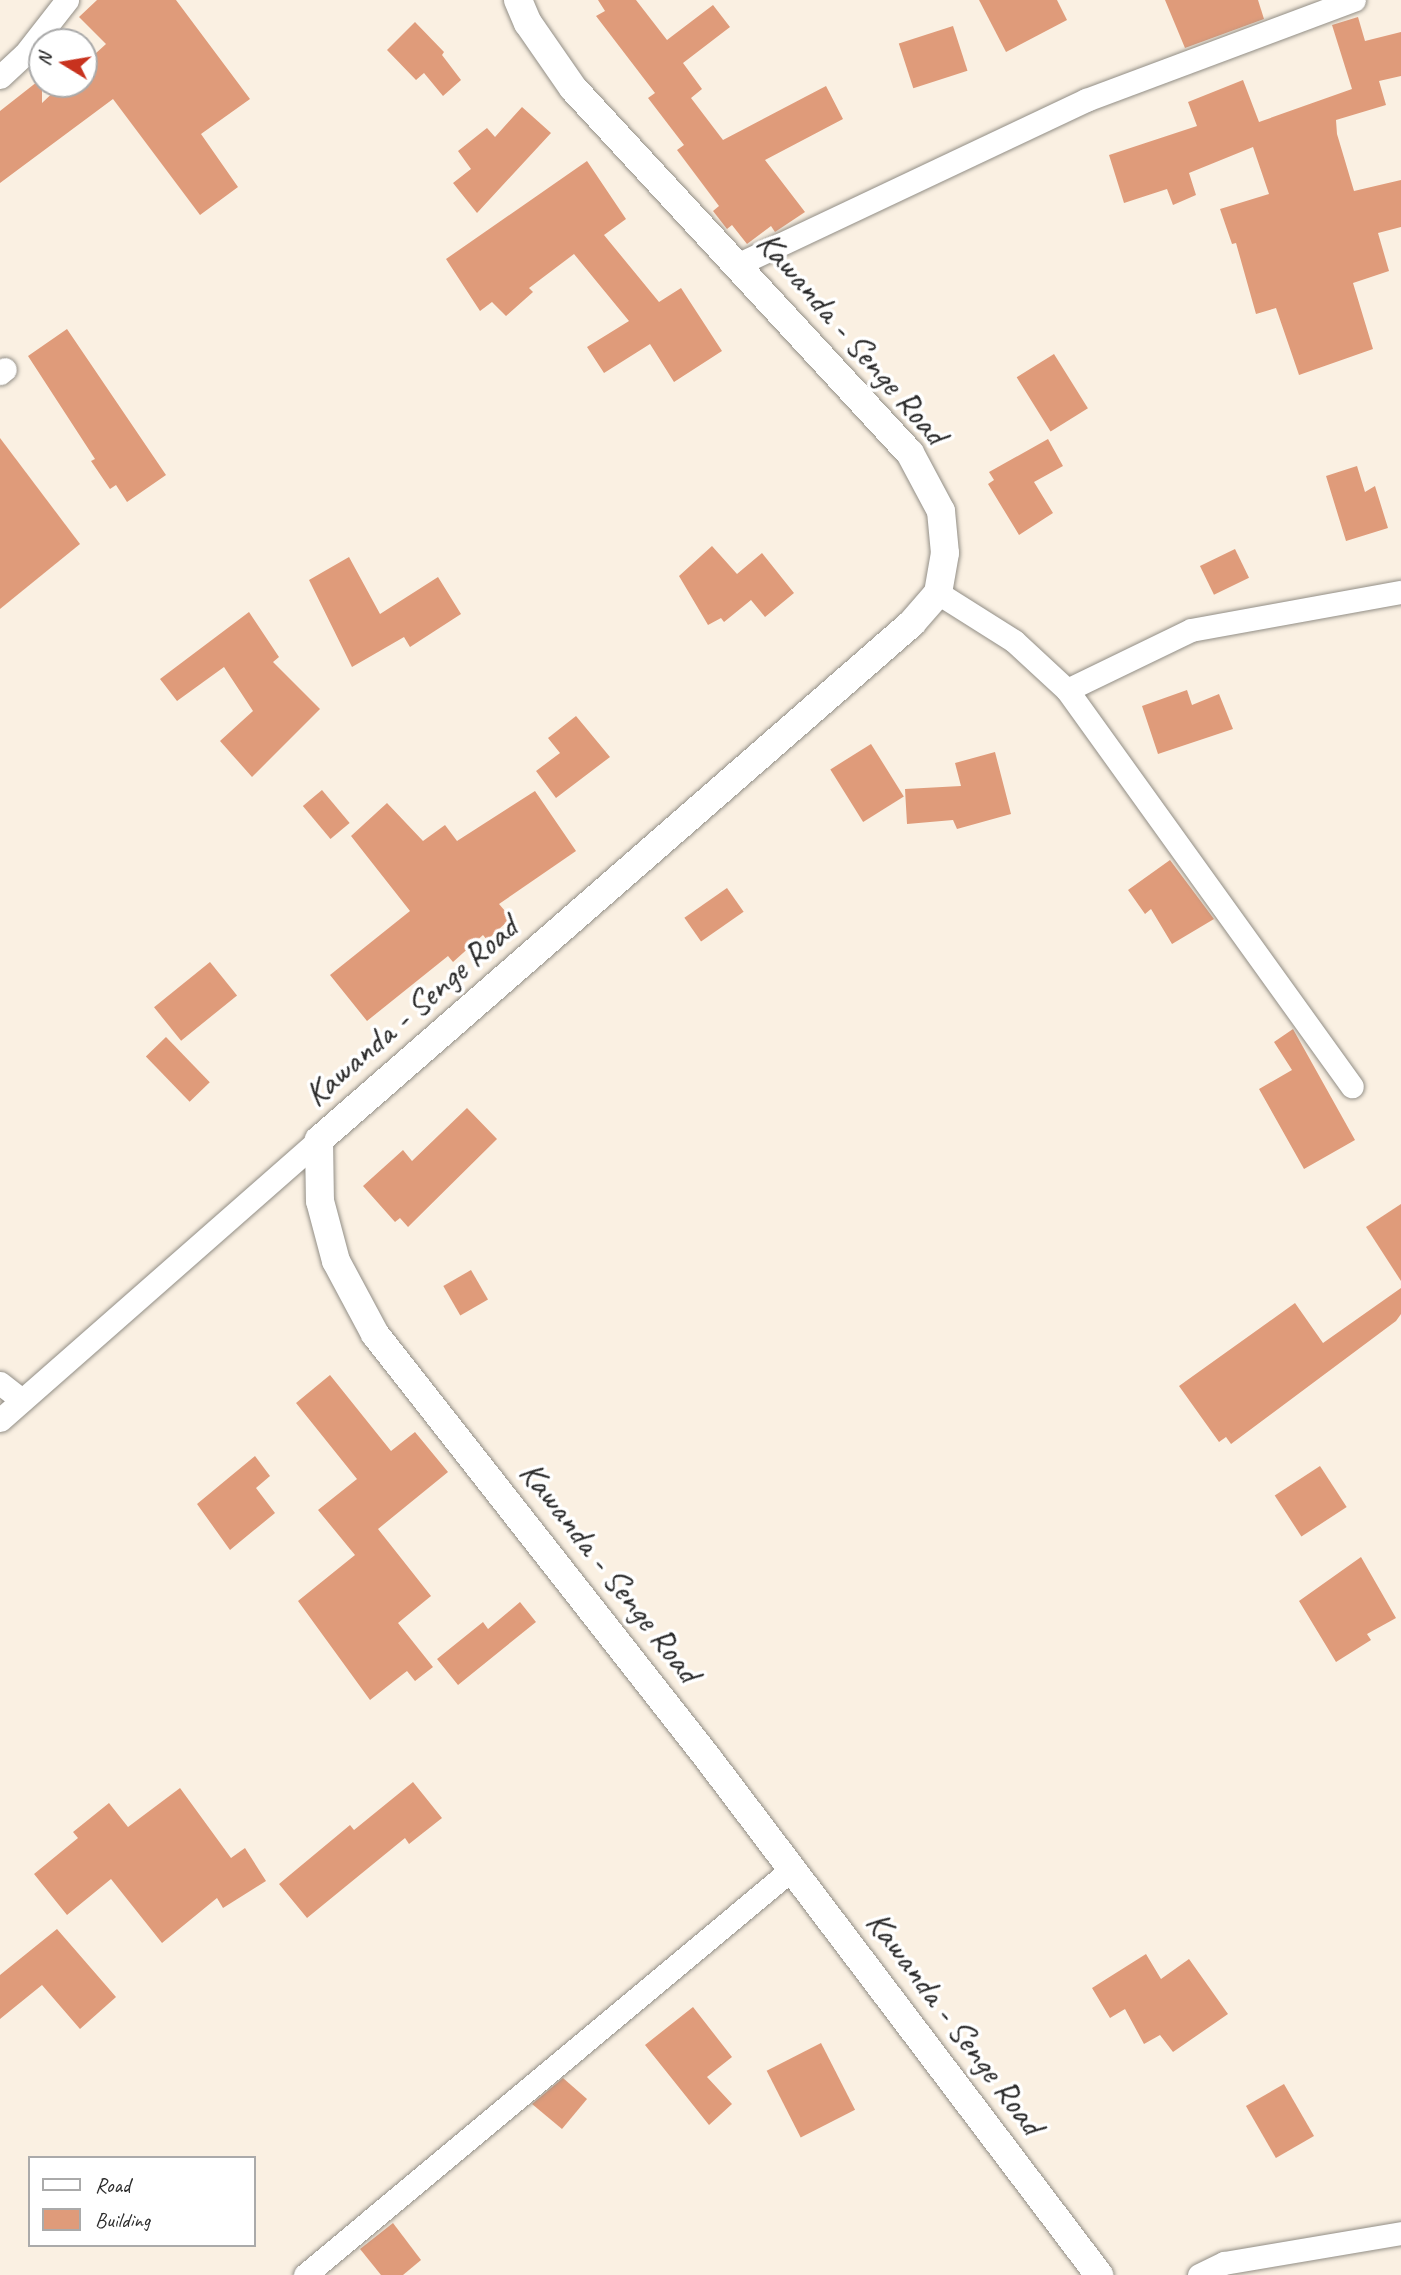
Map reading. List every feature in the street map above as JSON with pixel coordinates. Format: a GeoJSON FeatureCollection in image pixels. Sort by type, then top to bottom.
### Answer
{"type":"FeatureCollection","features":[{"type":"Feature","properties":{"kind":"street"},"geometry":{"type":"LineString","coordinates":[[0,77],[24,55],[67,0]]}},
{"type":"Feature","properties":{"kind":"street","name":"Kawanda - Senge Road"},"geometry":{"type":"LineString","coordinates":[[518,0],[528,23],[573,88],[739,264],[910,453],[931,485],[941,511],[945,553],[937,593],[912,622],[319,1140],[320,1201],[336,1261],[375,1334],[792,1869],[1098,2275]]}},
{"type":"Feature","properties":{"kind":"street"},"geometry":{"type":"LineString","coordinates":[[739,264],[1086,100],[1354,0]]}},
{"type":"Feature","properties":{"kind":"street"},"geometry":{"type":"LineString","coordinates":[[1067,690],[1191,630],[1401,592]]}},
{"type":"Feature","properties":{"kind":"street"},"geometry":{"type":"LineString","coordinates":[[937,593],[1014,641],[1067,690],[1352,1086]]}},
{"type":"Feature","properties":{"kind":"street"},"geometry":{"type":"LineString","coordinates":[[0,1420],[319,1140]]}},
{"type":"Feature","properties":{"kind":"street"},"geometry":{"type":"LineString","coordinates":[[0,1383],[22,1400]]}},
{"type":"Feature","properties":{"kind":"street"},"geometry":{"type":"LineString","coordinates":[[305,2275],[792,1869]]}},
{"type":"Feature","properties":{"kind":"street"},"geometry":{"type":"LineString","coordinates":[[1199,2275],[1224,2263],[1401,2233]]}},
{"type":"Feature","properties":{"kind":"building"},"geometry":{"type":"Polygon","coordinates":[[[97,0],[176,0],[250,99],[201,134],[238,187],[200,215],[113,99],[0,183],[0,111],[28,89],[28,98],[42,98],[42,103],[47,98],[98,98],[98,51],[106,44],[98,36],[98,28],[90,28],[79,17],[97,0]]]}},
{"type":"Feature","properties":{"kind":"building"},"geometry":{"type":"Polygon","coordinates":[[[598,0],[636,0],[667,40],[713,5],[730,27],[683,63],[702,89],[691,98],[723,140],[826,86],[843,119],[765,160],[805,212],[775,232],[771,226],[747,244],[732,225],[727,229],[713,211],[719,206],[677,150],[684,145],[648,98],[655,93],[596,16],[605,11],[598,0]]]}},
{"type":"Feature","properties":{"kind":"building"},"geometry":{"type":"Polygon","coordinates":[[[979,0],[1057,0],[1067,20],[1006,52],[979,0]]]}},
{"type":"Feature","properties":{"kind":"building"},"geometry":{"type":"Polygon","coordinates":[[[1165,0],[1258,0],[1264,19],[1185,48],[1165,0]]]}},
{"type":"Feature","properties":{"kind":"building"},"geometry":{"type":"Polygon","coordinates":[[[1358,17],[1365,41],[1401,32],[1401,76],[1379,81],[1386,105],[1336,120],[1337,134],[1354,191],[1401,180],[1401,227],[1378,233],[1389,271],[1353,283],[1373,349],[1299,375],[1276,308],[1256,314],[1236,243],[1232,244],[1220,209],[1269,194],[1253,147],[1189,173],[1196,195],[1173,205],[1167,189],[1124,203],[1109,155],[1197,126],[1188,102],[1243,80],[1259,122],[1352,89],[1332,25],[1358,17]]]}},
{"type":"Feature","properties":{"kind":"building"},"geometry":{"type":"Polygon","coordinates":[[[415,22],[444,52],[442,55],[461,80],[443,96],[424,73],[416,80],[387,50],[415,22]]]}},
{"type":"Feature","properties":{"kind":"building"},"geometry":{"type":"Polygon","coordinates":[[[953,26],[968,71],[913,88],[899,44],[953,26]]]}},
{"type":"Feature","properties":{"kind":"building"},"geometry":{"type":"Polygon","coordinates":[[[522,107],[551,133],[477,213],[453,183],[471,169],[458,151],[487,128],[495,137],[522,107]]]}},
{"type":"Feature","properties":{"kind":"building"},"geometry":{"type":"Polygon","coordinates":[[[587,161],[626,219],[604,235],[659,302],[681,288],[722,351],[674,382],[650,344],[604,373],[587,347],[629,321],[574,254],[529,288],[533,292],[506,316],[492,302],[480,311],[446,259],[587,161]]]}},
{"type":"Feature","properties":{"kind":"building"},"geometry":{"type":"Polygon","coordinates":[[[67,329],[166,475],[127,502],[116,485],[110,489],[91,461],[95,459],[28,356],[67,329]]]}},
{"type":"Feature","properties":{"kind":"building"},"geometry":{"type":"Polygon","coordinates":[[[1054,354],[1088,408],[1051,432],[1017,377],[1054,354]]]}},
{"type":"Feature","properties":{"kind":"building"},"geometry":{"type":"Polygon","coordinates":[[[0,438],[80,544],[0,609],[0,438]]]}},
{"type":"Feature","properties":{"kind":"building"},"geometry":{"type":"Polygon","coordinates":[[[1048,439],[1063,466],[1034,482],[1053,513],[1019,535],[988,484],[994,480],[989,472],[1048,439]]]}},
{"type":"Feature","properties":{"kind":"building"},"geometry":{"type":"Polygon","coordinates":[[[1357,466],[1365,492],[1375,486],[1388,528],[1346,541],[1326,476],[1357,466]]]}},
{"type":"Feature","properties":{"kind":"building"},"geometry":{"type":"Polygon","coordinates":[[[712,546],[737,574],[762,553],[794,593],[765,617],[751,600],[724,622],[721,618],[708,625],[679,576],[712,546]]]}},
{"type":"Feature","properties":{"kind":"building"},"geometry":{"type":"Polygon","coordinates":[[[1235,549],[1249,578],[1214,595],[1200,566],[1235,549]]]}},
{"type":"Feature","properties":{"kind":"building"},"geometry":{"type":"Polygon","coordinates":[[[349,557],[380,614],[438,577],[461,614],[410,647],[404,637],[352,667],[309,580],[349,557]]]}},
{"type":"Feature","properties":{"kind":"building"},"geometry":{"type":"Polygon","coordinates":[[[249,612],[279,657],[273,662],[320,709],[252,777],[220,741],[253,711],[224,667],[177,701],[160,679],[249,612]]]}},
{"type":"Feature","properties":{"kind":"building"},"geometry":{"type":"Polygon","coordinates":[[[1187,690],[1192,705],[1219,694],[1233,729],[1158,754],[1142,706],[1187,690]]]}},
{"type":"Feature","properties":{"kind":"building"},"geometry":{"type":"Polygon","coordinates":[[[576,716],[610,757],[556,798],[536,771],[560,753],[548,738],[576,716]]]}},
{"type":"Feature","properties":{"kind":"building"},"geometry":{"type":"Polygon","coordinates":[[[871,744],[904,797],[863,822],[830,769],[871,744]]]}},
{"type":"Feature","properties":{"kind":"building"},"geometry":{"type":"Polygon","coordinates":[[[995,752],[1011,814],[957,829],[953,820],[907,824],[905,789],[961,786],[955,763],[995,752]]]}},
{"type":"Feature","properties":{"kind":"building"},"geometry":{"type":"Polygon","coordinates":[[[322,790],[350,823],[330,839],[303,806],[322,790]]]}},
{"type":"Feature","properties":{"kind":"building"},"geometry":{"type":"Polygon","coordinates":[[[535,791],[576,851],[499,904],[511,918],[487,940],[483,935],[453,962],[448,956],[367,1021],[330,975],[410,911],[351,836],[387,803],[423,841],[445,825],[457,841],[535,791]]]}},
{"type":"Feature","properties":{"kind":"building"},"geometry":{"type":"Polygon","coordinates":[[[1170,860],[1214,919],[1172,944],[1151,909],[1145,914],[1128,890],[1170,860]]]}},
{"type":"Feature","properties":{"kind":"building"},"geometry":{"type":"Polygon","coordinates":[[[727,888],[744,912],[701,942],[684,918],[727,888]]]}},
{"type":"Feature","properties":{"kind":"building"},"geometry":{"type":"Polygon","coordinates":[[[210,962],[237,995],[181,1041],[154,1007],[210,962]]]}},
{"type":"Feature","properties":{"kind":"building"},"geometry":{"type":"Polygon","coordinates":[[[1293,1029],[1355,1140],[1304,1169],[1259,1089],[1292,1070],[1274,1042],[1293,1029]]]}},
{"type":"Feature","properties":{"kind":"building"},"geometry":{"type":"Polygon","coordinates":[[[166,1037],[210,1082],[190,1102],[146,1056],[166,1037]]]}},
{"type":"Feature","properties":{"kind":"building"},"geometry":{"type":"Polygon","coordinates":[[[467,1108],[497,1139],[408,1227],[400,1218],[395,1222],[363,1186],[403,1150],[412,1161],[467,1108]]]}},
{"type":"Feature","properties":{"kind":"building"},"geometry":{"type":"Polygon","coordinates":[[[1401,1204],[1401,1281],[1366,1227],[1401,1204]]]}},
{"type":"Feature","properties":{"kind":"building"},"geometry":{"type":"Polygon","coordinates":[[[471,1270],[488,1299],[460,1315],[443,1286],[471,1270]]]}},
{"type":"Feature","properties":{"kind":"building"},"geometry":{"type":"Polygon","coordinates":[[[1401,1288],[1401,1314],[1396,1321],[1231,1444],[1226,1437],[1219,1442],[1179,1386],[1295,1303],[1323,1343],[1401,1288]]]}},
{"type":"Feature","properties":{"kind":"building"},"geometry":{"type":"Polygon","coordinates":[[[330,1375],[391,1451],[415,1432],[448,1472],[378,1529],[431,1596],[398,1623],[433,1667],[415,1681],[407,1671],[370,1700],[298,1601],[355,1555],[318,1510],[357,1479],[296,1403],[330,1375]]]}},
{"type":"Feature","properties":{"kind":"building"},"geometry":{"type":"Polygon","coordinates":[[[255,1456],[270,1476],[256,1488],[275,1513],[230,1550],[197,1504],[255,1456]]]}},
{"type":"Feature","properties":{"kind":"building"},"geometry":{"type":"Polygon","coordinates":[[[1320,1466],[1347,1507],[1301,1537],[1275,1495],[1320,1466]]]}},
{"type":"Feature","properties":{"kind":"building"},"geometry":{"type":"Polygon","coordinates":[[[1361,1557],[1396,1618],[1367,1634],[1371,1640],[1336,1662],[1299,1601],[1361,1557]]]}},
{"type":"Feature","properties":{"kind":"building"},"geometry":{"type":"Polygon","coordinates":[[[520,1602],[536,1622],[458,1685],[437,1659],[483,1622],[488,1629],[520,1602]]]}},
{"type":"Feature","properties":{"kind":"building"},"geometry":{"type":"Polygon","coordinates":[[[413,1782],[442,1818],[409,1844],[405,1838],[307,1918],[279,1884],[350,1825],[354,1830],[413,1782]]]}},
{"type":"Feature","properties":{"kind":"building"},"geometry":{"type":"Polygon","coordinates":[[[180,1788],[231,1858],[245,1848],[266,1881],[223,1908],[217,1898],[162,1943],[111,1879],[67,1915],[34,1874],[78,1838],[73,1832],[109,1803],[128,1827],[180,1788]]]}},
{"type":"Feature","properties":{"kind":"building"},"geometry":{"type":"Polygon","coordinates":[[[57,1929],[116,1997],[80,2029],[42,1985],[0,2019],[0,1975],[57,1929]]]}},
{"type":"Feature","properties":{"kind":"building"},"geometry":{"type":"Polygon","coordinates":[[[1146,1954],[1161,1979],[1189,1959],[1228,2014],[1173,2052],[1160,2035],[1144,2044],[1125,2009],[1110,2018],[1092,1988],[1146,1954]]]}},
{"type":"Feature","properties":{"kind":"building"},"geometry":{"type":"Polygon","coordinates":[[[693,2007],[732,2057],[707,2077],[732,2104],[709,2125],[645,2045],[693,2007]]]}},
{"type":"Feature","properties":{"kind":"building"},"geometry":{"type":"Polygon","coordinates":[[[821,2043],[855,2110],[801,2138],[767,2071],[821,2043]]]}},
{"type":"Feature","properties":{"kind":"building"},"geometry":{"type":"Polygon","coordinates":[[[563,2078],[587,2099],[562,2129],[532,2104],[563,2078]]]}},
{"type":"Feature","properties":{"kind":"building"},"geometry":{"type":"Polygon","coordinates":[[[1284,2084],[1314,2136],[1276,2158],[1246,2106],[1284,2084]]]}},
{"type":"Feature","properties":{"kind":"building"},"geometry":{"type":"Polygon","coordinates":[[[393,2223],[421,2260],[403,2275],[381,2275],[360,2249],[393,2223]]]}}]}
